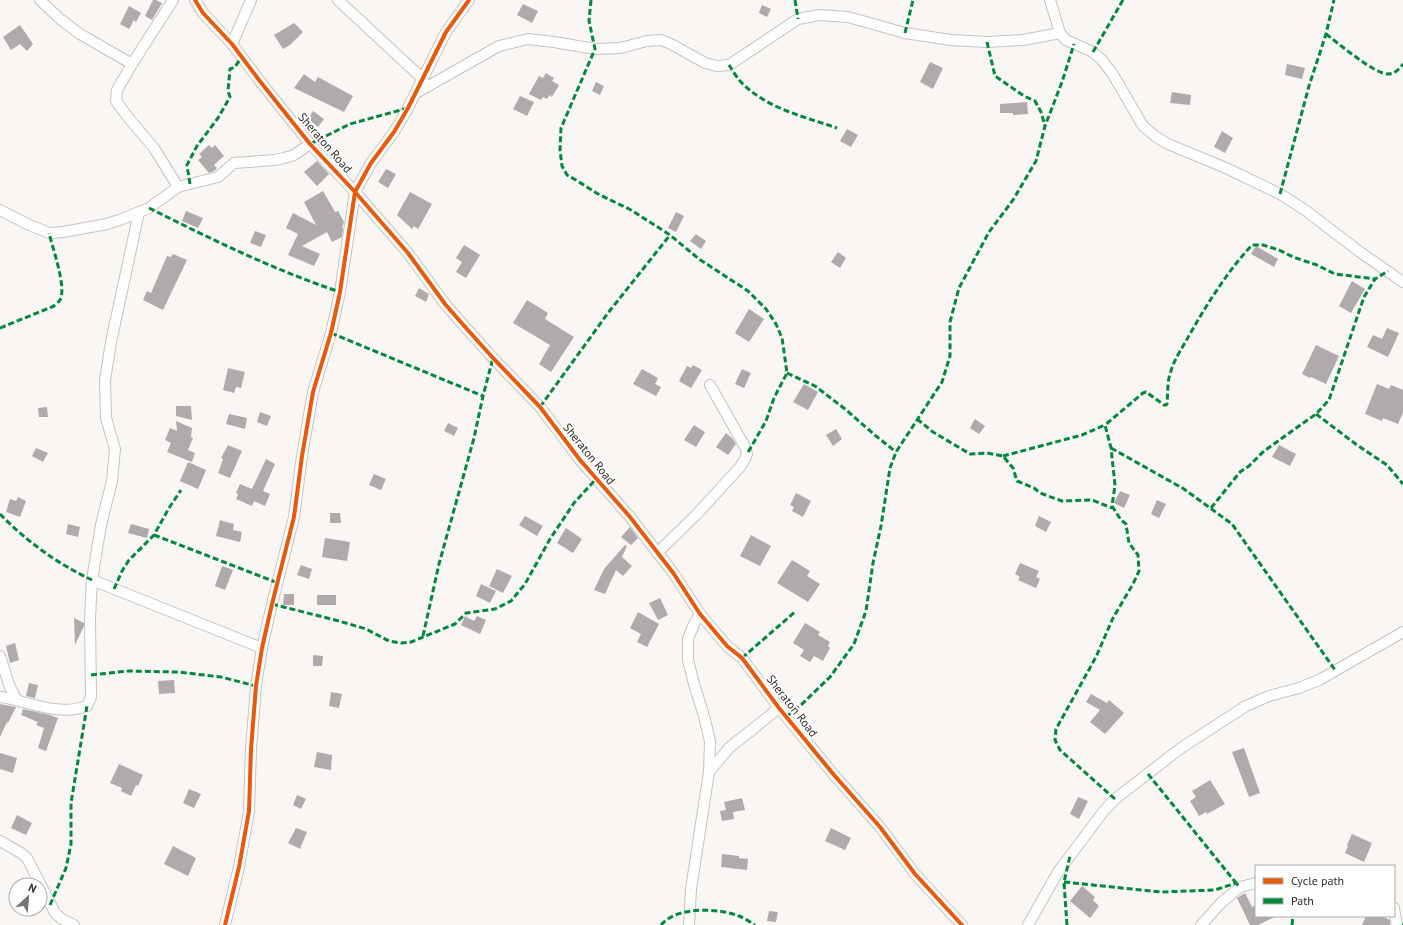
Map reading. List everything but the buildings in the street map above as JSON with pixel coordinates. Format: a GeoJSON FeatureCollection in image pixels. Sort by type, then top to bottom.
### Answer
{"type":"FeatureCollection","features":[{"type":"Feature","properties":{"kind":"street"},"geometry":{"type":"LineString","coordinates":[[40,0],[60,19],[80,34],[132,64]]}},
{"type":"Feature","properties":{"kind":"street"},"geometry":{"type":"LineString","coordinates":[[173,0],[117,90],[116,101],[126,116],[154,148],[178,187]]}},
{"type":"Feature","properties":{"kind":"street","name":"Sheraton Road"},"geometry":{"type":"LineString","coordinates":[[195,0],[203,13],[232,44],[310,144],[355,192],[408,253],[445,304],[493,358],[540,407],[580,460],[630,517],[658,553],[674,574],[700,614],[727,646],[742,658],[834,776],[880,827],[915,874],[962,925]]}},
{"type":"Feature","properties":{"kind":"street"},"geometry":{"type":"LineString","coordinates":[[232,44],[251,0]]}},
{"type":"Feature","properties":{"kind":"street"},"geometry":{"type":"LineString","coordinates":[[338,0],[423,78]]}},
{"type":"Feature","properties":{"kind":"street"},"geometry":{"type":"LineString","coordinates":[[225,925],[239,867],[249,811],[250,749],[256,686],[262,648],[294,517],[302,456],[313,392],[340,292],[355,192],[371,163],[394,132],[416,93],[446,32],[469,0]]}},
{"type":"Feature","properties":{"kind":"street"},"geometry":{"type":"LineString","coordinates":[[1050,0],[1060,33],[1066,40],[1093,52],[1101,59],[1112,73],[1143,126],[1155,136],[1168,144],[1226,168],[1280,194],[1305,210],[1360,252],[1403,282]]}},
{"type":"Feature","properties":{"kind":"street"},"geometry":{"type":"LineString","coordinates":[[416,93],[499,46],[528,39],[595,49],[620,48],[647,41],[661,40],[705,63],[717,66],[729,65],[798,19],[819,15],[848,17],[905,33],[951,40],[987,42],[1023,40],[1060,33]]}},
{"type":"Feature","properties":{"kind":"street"},"geometry":{"type":"LineString","coordinates":[[0,210],[27,224],[49,233],[107,224],[149,208],[178,187],[218,177],[234,163],[284,158],[294,155],[310,144]]}},
{"type":"Feature","properties":{"kind":"street"},"geometry":{"type":"LineString","coordinates":[[0,697],[16,699],[54,710],[76,710],[87,706],[91,697],[90,618],[92,580],[101,525],[112,480],[115,449],[106,418],[105,380],[114,328],[139,212]]}},
{"type":"Feature","properties":{"kind":"street"},"geometry":{"type":"LineString","coordinates":[[658,553],[740,467],[747,454],[710,385]]}},
{"type":"Feature","properties":{"kind":"street"},"geometry":{"type":"LineString","coordinates":[[92,580],[262,648]]}},
{"type":"Feature","properties":{"kind":"street"},"geometry":{"type":"LineString","coordinates":[[689,925],[691,889],[709,772],[710,741],[688,660],[688,639],[700,614]]}},
{"type":"Feature","properties":{"kind":"street"},"geometry":{"type":"LineString","coordinates":[[1028,925],[1058,872],[1103,812],[1115,800],[1181,748],[1246,706],[1269,696],[1299,688],[1319,680],[1403,632]]}},
{"type":"Feature","properties":{"kind":"street"},"geometry":{"type":"LineString","coordinates":[[0,656],[9,685],[16,699]]}},
{"type":"Feature","properties":{"kind":"street"},"geometry":{"type":"LineString","coordinates":[[709,772],[729,748],[780,708]]}},
{"type":"Feature","properties":{"kind":"street"},"geometry":{"type":"LineString","coordinates":[[0,841],[27,858],[55,913],[62,919],[74,925]]}},
{"type":"Feature","properties":{"kind":"street"},"geometry":{"type":"LineString","coordinates":[[1201,925],[1221,903],[1240,887],[1255,883]]}},
{"type":"Feature","properties":{"kind":"street"},"geometry":{"type":"LineString","coordinates":[[1395,914],[1397,925]]}},
{"type":"Feature","properties":{"kind":"marked path"},"geometry":{"type":"LineString","coordinates":[[591,0],[589,21],[595,49],[561,128],[560,150],[562,166],[567,175],[598,194],[631,210],[670,235],[699,259],[748,291],[766,309],[776,324],[782,338],[787,373],[774,398],[766,421],[747,454]]}},
{"type":"Feature","properties":{"kind":"marked path"},"geometry":{"type":"LineString","coordinates":[[795,0],[798,19]]}},
{"type":"Feature","properties":{"kind":"marked path"},"geometry":{"type":"LineString","coordinates":[[905,33],[913,0]]}},
{"type":"Feature","properties":{"kind":"marked path"},"geometry":{"type":"LineString","coordinates":[[1093,52],[1123,0]]}},
{"type":"Feature","properties":{"kind":"marked path"},"geometry":{"type":"LineString","coordinates":[[1280,194],[1309,86],[1326,34],[1334,0]]}},
{"type":"Feature","properties":{"kind":"marked path"},"geometry":{"type":"LineString","coordinates":[[1326,34],[1365,64],[1382,73],[1393,73],[1403,64]]}},
{"type":"Feature","properties":{"kind":"marked path"},"geometry":{"type":"LineString","coordinates":[[987,42],[995,76],[1024,96],[1035,101],[1041,112],[1045,126]]}},
{"type":"Feature","properties":{"kind":"marked path"},"geometry":{"type":"LineString","coordinates":[[787,716],[801,705],[830,677],[854,644],[866,611],[890,468],[896,452],[942,382],[950,356],[950,322],[959,288],[989,232],[1013,200],[1036,161],[1045,126],[1062,82],[1074,44]]}},
{"type":"Feature","properties":{"kind":"marked path"},"geometry":{"type":"LineString","coordinates":[[190,184],[187,165],[197,146],[218,118],[230,97],[228,91],[230,69],[235,67],[242,56]]}},
{"type":"Feature","properties":{"kind":"marked path"},"geometry":{"type":"LineString","coordinates":[[729,65],[742,83],[765,100],[800,116],[837,128]]}},
{"type":"Feature","properties":{"kind":"marked path"},"geometry":{"type":"LineString","coordinates":[[310,144],[350,124],[408,108]]}},
{"type":"Feature","properties":{"kind":"marked path"},"geometry":{"type":"LineString","coordinates":[[149,208],[267,264],[340,292]]}},
{"type":"Feature","properties":{"kind":"marked path"},"geometry":{"type":"LineString","coordinates":[[0,328],[54,306],[60,300],[62,286],[49,233]]}},
{"type":"Feature","properties":{"kind":"marked path"},"geometry":{"type":"LineString","coordinates":[[540,407],[608,313],[670,235]]}},
{"type":"Feature","properties":{"kind":"marked path"},"geometry":{"type":"LineString","coordinates":[[1115,799],[1060,750],[1055,740],[1056,729],[1096,657],[1113,618],[1139,571],[1138,555],[1129,543],[1126,524],[1121,520],[1112,506],[1115,485],[1111,448],[1105,425],[1143,393],[1146,392],[1164,405],[1167,404],[1169,379],[1172,367],[1178,355],[1216,291],[1233,267],[1252,245],[1263,245],[1279,250],[1335,274],[1375,279]]}},
{"type":"Feature","properties":{"kind":"marked path"},"geometry":{"type":"LineString","coordinates":[[1211,508],[1240,472],[1249,466],[1264,451],[1316,414],[1329,400],[1364,297],[1375,279],[1388,271]]}},
{"type":"Feature","properties":{"kind":"marked path"},"geometry":{"type":"LineString","coordinates":[[331,333],[483,396]]}},
{"type":"Feature","properties":{"kind":"marked path"},"geometry":{"type":"LineString","coordinates":[[423,636],[439,564],[474,438],[493,358]]}},
{"type":"Feature","properties":{"kind":"marked path"},"geometry":{"type":"LineString","coordinates":[[787,373],[815,386],[896,452]]}},
{"type":"Feature","properties":{"kind":"marked path"},"geometry":{"type":"LineString","coordinates":[[1316,414],[1357,445],[1387,465],[1403,484]]}},
{"type":"Feature","properties":{"kind":"marked path"},"geometry":{"type":"LineString","coordinates":[[917,419],[933,432],[970,454],[987,453],[1003,456],[1013,468],[1017,481],[1034,488],[1040,493],[1062,501],[1092,500],[1112,508]]}},
{"type":"Feature","properties":{"kind":"marked path"},"geometry":{"type":"LineString","coordinates":[[1003,456],[1082,435],[1105,425]]}},
{"type":"Feature","properties":{"kind":"marked path"},"geometry":{"type":"LineString","coordinates":[[1111,448],[1184,489],[1232,524],[1335,670]]}},
{"type":"Feature","properties":{"kind":"marked path"},"geometry":{"type":"LineString","coordinates":[[272,604],[366,629],[389,641],[401,643],[411,642],[455,624],[466,613],[495,609],[511,601],[525,584],[550,539],[574,503],[596,479]]}},
{"type":"Feature","properties":{"kind":"marked path"},"geometry":{"type":"LineString","coordinates":[[114,589],[129,560],[154,535],[181,490]]}},
{"type":"Feature","properties":{"kind":"marked path"},"geometry":{"type":"LineString","coordinates":[[0,514],[43,551],[67,567],[92,580]]}},
{"type":"Feature","properties":{"kind":"marked path"},"geometry":{"type":"LineString","coordinates":[[154,535],[278,583]]}},
{"type":"Feature","properties":{"kind":"marked path"},"geometry":{"type":"LineString","coordinates":[[742,658],[796,611]]}},
{"type":"Feature","properties":{"kind":"marked path"},"geometry":{"type":"LineString","coordinates":[[91,675],[128,671],[178,672],[221,677],[256,686]]}},
{"type":"Feature","properties":{"kind":"marked path"},"geometry":{"type":"LineString","coordinates":[[50,905],[66,868],[71,844],[71,803],[87,706]]}},
{"type":"Feature","properties":{"kind":"marked path"},"geometry":{"type":"LineString","coordinates":[[1148,774],[1236,883]]}},
{"type":"Feature","properties":{"kind":"marked path"},"geometry":{"type":"LineString","coordinates":[[1067,925],[1064,882],[1070,856]]}},
{"type":"Feature","properties":{"kind":"marked path"},"geometry":{"type":"LineString","coordinates":[[1064,882],[1161,892],[1215,890],[1236,883],[1240,887]]}},
{"type":"Feature","properties":{"kind":"marked path"},"geometry":{"type":"LineString","coordinates":[[661,925],[677,914],[698,910],[730,913],[755,925]]}},
{"type":"Feature","properties":{"kind":"marked path"},"geometry":{"type":"LineString","coordinates":[[1292,925],[1293,917]]}},
{"type":"Feature","properties":{"kind":"cycle path"},"geometry":{"type":"LineString","coordinates":[[195,0],[203,13],[232,44],[310,144],[355,192],[408,253],[445,304],[493,358],[540,407],[580,460],[630,517],[674,574],[700,614],[727,646],[742,658],[779,708],[834,775],[880,827],[915,874],[962,925]]}},
{"type":"Feature","properties":{"kind":"cycle path"},"geometry":{"type":"LineString","coordinates":[[225,925],[239,867],[249,811],[251,749],[256,686],[262,648],[294,517],[302,456],[313,392],[331,333],[340,292],[355,192],[371,163],[394,132],[408,108],[446,32],[469,0]]}}]}
